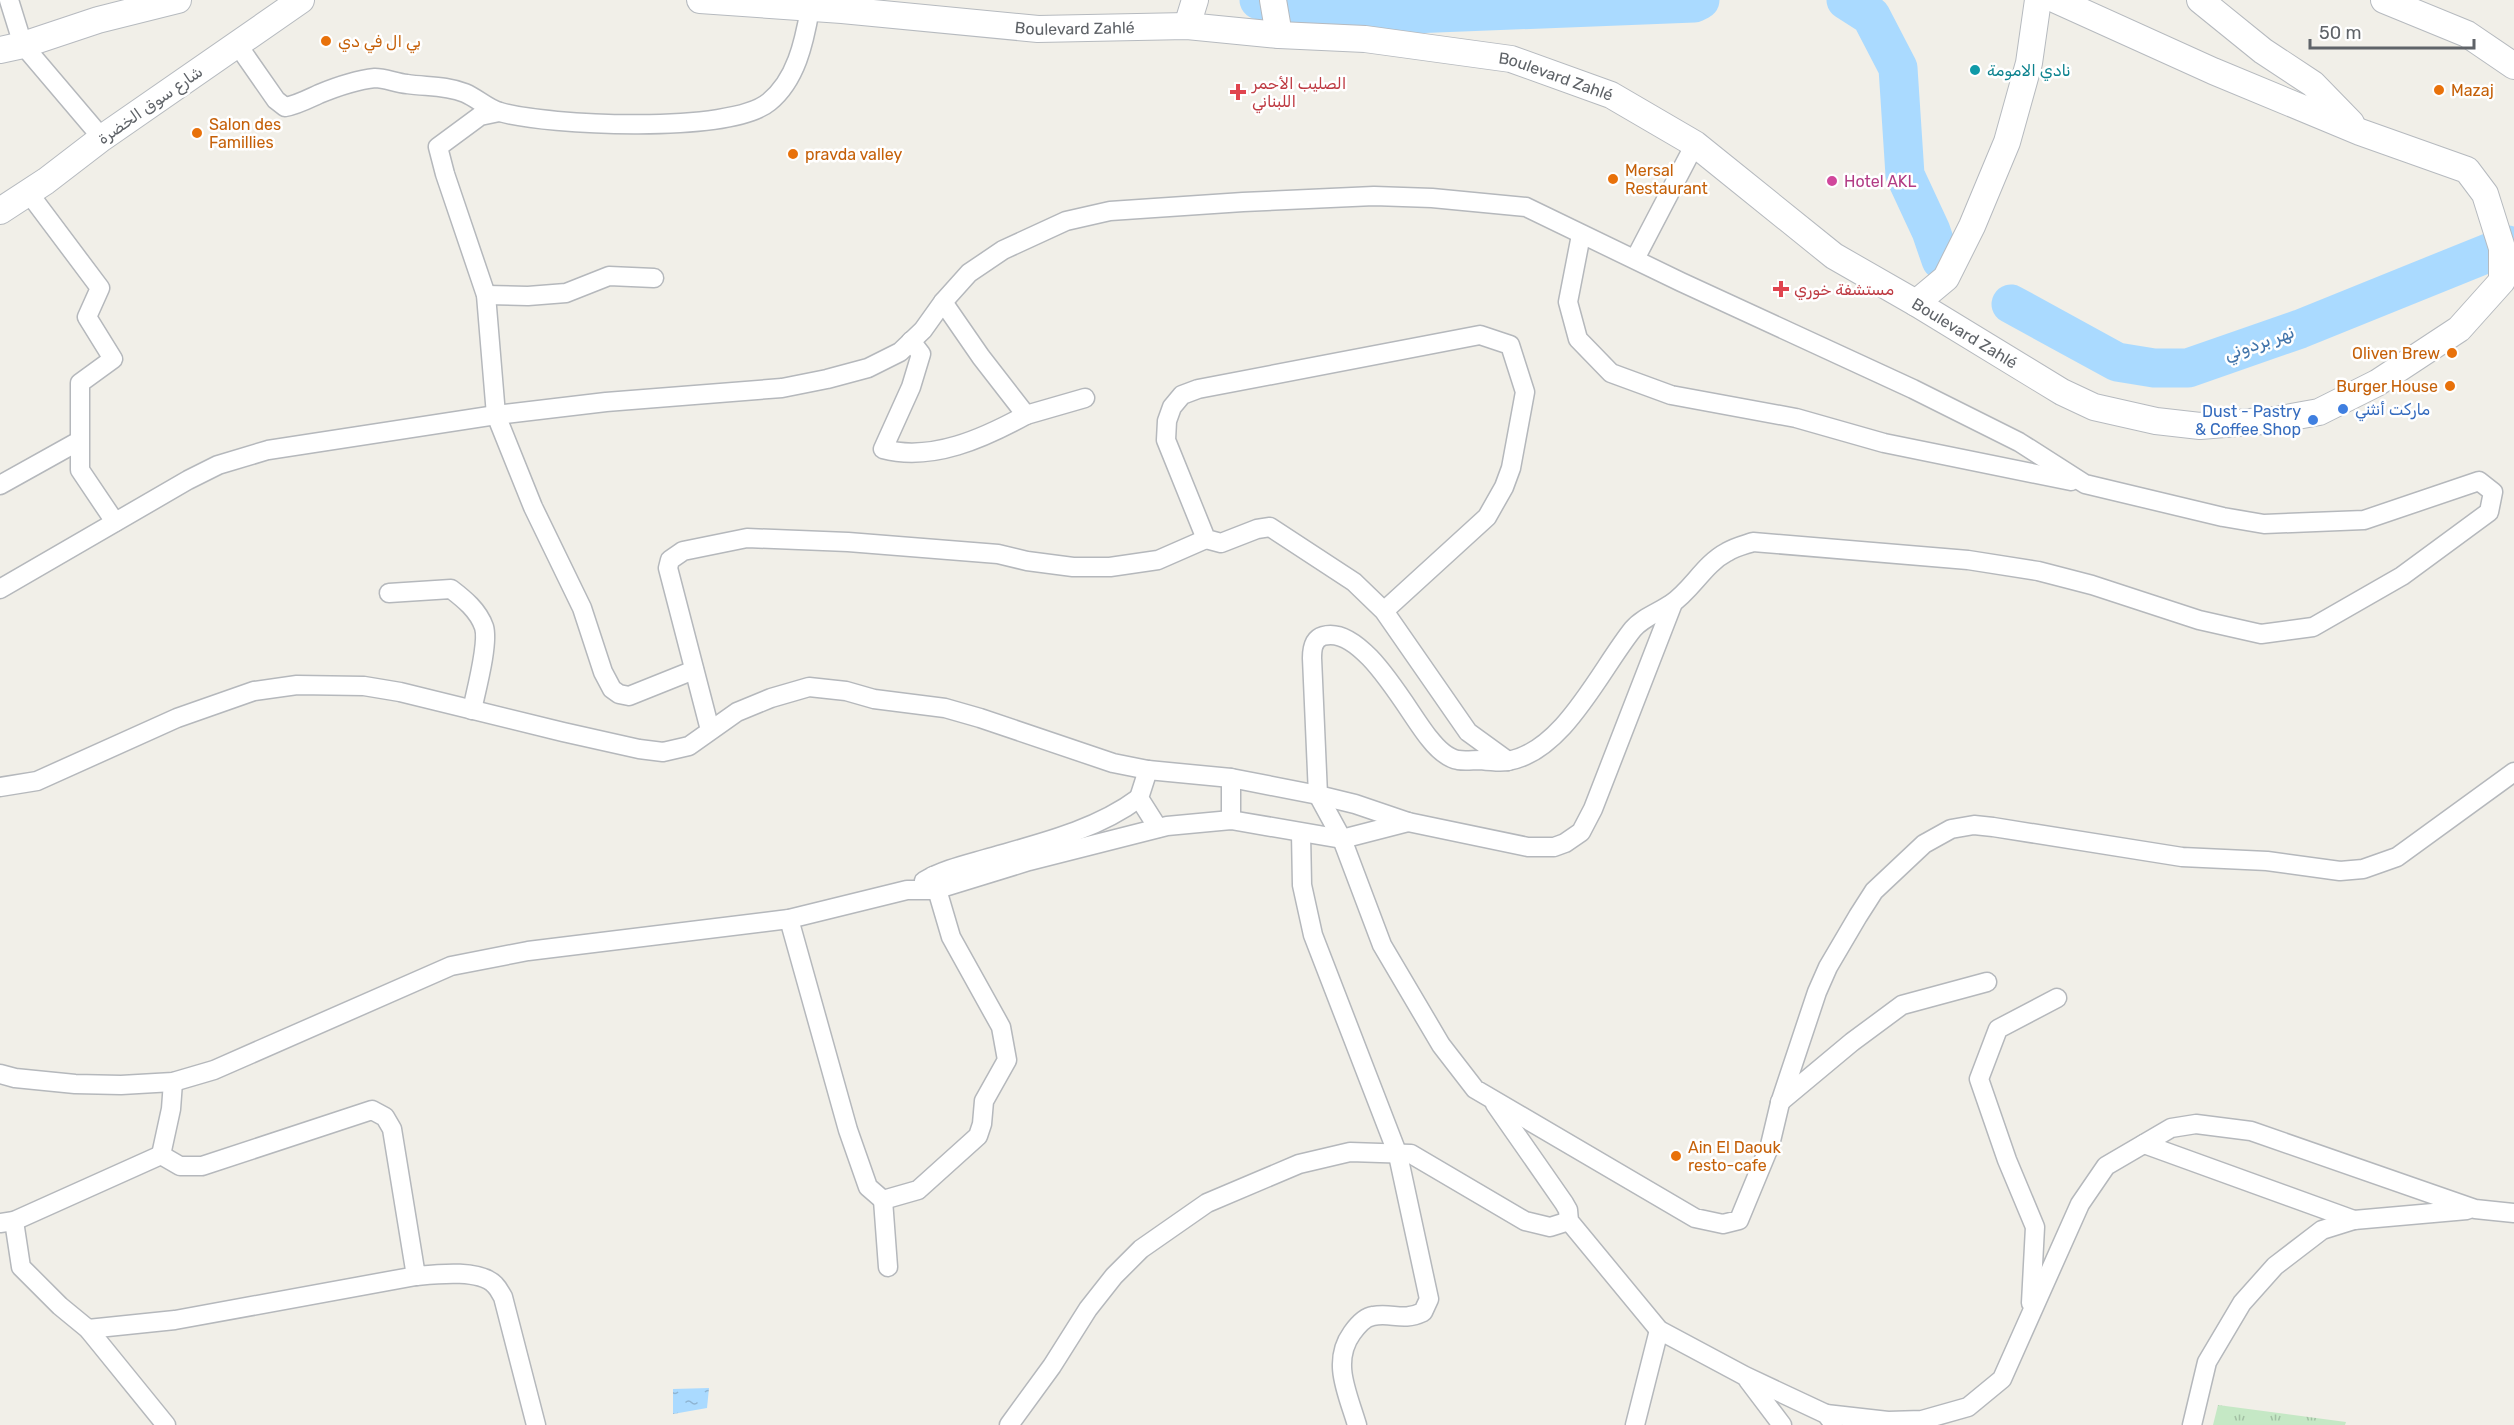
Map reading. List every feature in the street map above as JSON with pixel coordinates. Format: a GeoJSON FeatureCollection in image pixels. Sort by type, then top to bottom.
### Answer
{"type":"FeatureCollection","features":[{"type":"Feature","properties":{"kind":"main road"},"geometry":{"type":"LineString","coordinates":[[12,47],[99,20],[178,0]]}},
{"type":"Feature","properties":{"kind":"main road","name":"شارع سوق الخضرة"},"geometry":{"type":"LineString","coordinates":[[0,210],[301,0]]}},
{"type":"Feature","properties":{"kind":"main road","name":"Boulevard Zahlé"},"geometry":{"type":"LineString","coordinates":[[700,0],[842,10],[1038,29],[1191,12],[1275,16],[1365,39],[1511,59],[1611,95],[1695,144],[1834,256],[2062,392],[2094,407],[2142,419],[2200,426],[2275,420],[2319,412],[2377,383],[2459,328],[2502,281],[2502,248],[2485,194],[2467,170],[2360,132],[2224,75],[2056,0]]}},
{"type":"Feature","properties":{"kind":"main road"},"geometry":{"type":"LineString","coordinates":[[1916,303],[1946,278],[1972,226],[2007,142],[2029,63],[2038,0]]}},
{"type":"Feature","properties":{"kind":"main road"},"geometry":{"type":"LineString","coordinates":[[2200,0],[2264,51],[2313,84],[2360,132]]}},
{"type":"Feature","properties":{"kind":"main road"},"geometry":{"type":"LineString","coordinates":[[2384,0],[2467,34],[2514,66]]}},
{"type":"Feature","properties":{"kind":"street"},"geometry":{"type":"LineString","coordinates":[[9,0],[12,47],[102,138]]}},
{"type":"Feature","properties":{"kind":"street"},"geometry":{"type":"LineString","coordinates":[[237,44],[276,100],[285,106],[340,86],[377,78],[407,84],[439,86],[465,93],[498,112],[537,119],[676,125],[757,110],[779,93],[799,57],[810,9]]}},
{"type":"Feature","properties":{"kind":"street"},"geometry":{"type":"LineString","coordinates":[[498,112],[480,116],[438,147],[444,174],[486,295],[496,415],[533,507],[582,608],[603,672],[612,689],[619,694],[629,696],[694,670]]}},
{"type":"Feature","properties":{"kind":"street"},"geometry":{"type":"LineString","coordinates":[[1635,259],[1695,144]]}},
{"type":"Feature","properties":{"kind":"street"},"geometry":{"type":"LineString","coordinates":[[28,192],[100,288],[87,316],[113,359],[80,383],[80,470],[115,522]]}},
{"type":"Feature","properties":{"kind":"street"},"geometry":{"type":"LineString","coordinates":[[0,589],[188,480],[238,458],[268,450],[496,415],[616,401],[782,388],[868,368],[900,352],[923,330],[943,302],[969,273],[1004,250],[1066,221],[1110,212],[1362,197],[1432,198],[1526,207],[1581,235],[1923,394],[2019,442],[2085,484]]}},
{"type":"Feature","properties":{"kind":"street"},"geometry":{"type":"LineString","coordinates":[[1581,235],[1568,302],[1578,339],[1611,373],[1671,395],[1796,418],[1884,443],[2085,484],[2223,517],[2264,524],[2364,520],[2479,481],[2493,492],[2489,512],[2402,576],[2313,627],[2261,634],[2199,620],[2092,585],[2038,571],[1968,560],[1753,543],[1727,551],[1673,603],[1635,626],[1569,720],[1550,741],[1508,761],[1458,760],[1443,752],[1360,647],[1338,636],[1324,636],[1316,640],[1312,649],[1318,795],[1342,839],[1366,907],[1388,955],[1441,1045],[1475,1089],[1547,1129],[1695,1218],[1723,1224],[1739,1220],[1770,1145],[1780,1102],[1828,966],[1874,891],[1924,844],[1951,829],[1974,825],[2182,857],[2267,861],[2340,871],[2363,869],[2397,857],[2514,772]]}},
{"type":"Feature","properties":{"kind":"street"},"geometry":{"type":"LineString","coordinates":[[486,295],[528,296],[566,293],[609,276],[654,278]]}},
{"type":"Feature","properties":{"kind":"street"},"geometry":{"type":"LineString","coordinates":[[943,302],[1026,416]]}},
{"type":"Feature","properties":{"kind":"street"},"geometry":{"type":"LineString","coordinates":[[1206,539],[1166,440],[1167,421],[1172,407],[1182,395],[1198,389],[1480,335],[1510,345],[1525,392],[1511,468],[1503,487],[1487,517],[1384,611]]}},
{"type":"Feature","properties":{"kind":"street"},"geometry":{"type":"LineString","coordinates":[[911,341],[921,354],[911,387],[883,449],[899,453],[947,448],[994,432],[1026,416],[1084,398]]}},
{"type":"Feature","properties":{"kind":"street"},"geometry":{"type":"LineString","coordinates":[[0,485],[79,441]]}},
{"type":"Feature","properties":{"kind":"street"},"geometry":{"type":"LineString","coordinates":[[710,730],[668,568],[670,560],[683,550],[747,538],[848,542],[998,554],[1027,561],[1073,567],[1110,567],[1158,560],[1206,539],[1221,543],[1257,529],[1270,528],[1354,582],[1384,611],[1468,732],[1508,761]]}},
{"type":"Feature","properties":{"kind":"street"},"geometry":{"type":"LineString","coordinates":[[388,593],[451,589],[471,604],[484,628],[482,662],[472,710]]}},
{"type":"Feature","properties":{"kind":"street"},"geometry":{"type":"LineString","coordinates":[[0,787],[37,781],[177,718],[254,691],[297,685],[364,686],[400,692],[639,749],[663,752],[689,746],[737,712],[771,698],[809,687],[846,691],[874,699],[945,708],[1113,763],[1148,770],[1231,778],[1355,804],[1408,822],[1528,847],[1554,847],[1581,832],[1593,809],[1673,603]]}},
{"type":"Feature","properties":{"kind":"street"},"geometry":{"type":"LineString","coordinates":[[934,883],[1121,812],[1139,798],[1148,770]]}},
{"type":"Feature","properties":{"kind":"street"},"geometry":{"type":"LineString","coordinates":[[1231,778],[1231,820]]}},
{"type":"Feature","properties":{"kind":"street"},"geometry":{"type":"LineString","coordinates":[[1139,798],[1158,828]]}},
{"type":"Feature","properties":{"kind":"street"},"geometry":{"type":"LineString","coordinates":[[0,1074],[15,1078],[75,1084],[121,1085],[173,1082],[214,1070],[451,966],[528,951],[789,919],[1158,828],[1231,820],[1342,839],[1408,822]]}},
{"type":"Feature","properties":{"kind":"street"},"geometry":{"type":"LineString","coordinates":[[1301,833],[1302,885],[1313,935],[1398,1155],[1429,1299],[1423,1312],[1411,1317],[1374,1315],[1368,1317],[1347,1340],[1341,1365],[1357,1425]]}},
{"type":"Feature","properties":{"kind":"street"},"geometry":{"type":"LineString","coordinates":[[883,1200],[918,1190],[972,1144],[982,1124],[984,1101],[1007,1060],[1001,1027],[951,937],[934,883]]}},
{"type":"Feature","properties":{"kind":"street"},"geometry":{"type":"LineString","coordinates":[[789,919],[848,1130],[868,1186],[883,1200],[888,1267]]}},
{"type":"Feature","properties":{"kind":"street"},"geometry":{"type":"LineString","coordinates":[[1780,1102],[1851,1042],[1902,1005],[1987,982]]}},
{"type":"Feature","properties":{"kind":"street"},"geometry":{"type":"LineString","coordinates":[[2031,1316],[2035,1227],[2007,1160],[1979,1079],[1998,1029],[2057,998]]}},
{"type":"Feature","properties":{"kind":"street"},"geometry":{"type":"LineString","coordinates":[[161,1155],[171,1109],[173,1082]]}},
{"type":"Feature","properties":{"kind":"street"},"geometry":{"type":"LineString","coordinates":[[1492,1100],[1564,1203],[1568,1210],[1569,1221],[1659,1330],[1830,1420],[1922,1420],[1968,1407],[2002,1379],[2080,1204],[2106,1166],[2171,1128],[2196,1124],[2251,1131],[2475,1209],[2514,1214]]}},
{"type":"Feature","properties":{"kind":"street"},"geometry":{"type":"LineString","coordinates":[[161,1155],[180,1166],[202,1166],[372,1110],[385,1117],[392,1129],[416,1276]]}},
{"type":"Feature","properties":{"kind":"street"},"geometry":{"type":"LineString","coordinates":[[2144,1144],[2354,1220]]}},
{"type":"Feature","properties":{"kind":"street"},"geometry":{"type":"LineString","coordinates":[[1009,1425],[1108,1284],[1141,1249],[1207,1203],[1299,1164],[1350,1152],[1411,1154],[1525,1221],[1551,1227],[1569,1221]]}},
{"type":"Feature","properties":{"kind":"street"},"geometry":{"type":"LineString","coordinates":[[161,1155],[7,1222],[21,1267],[60,1306],[88,1329],[166,1425]]}},
{"type":"Feature","properties":{"kind":"street"},"geometry":{"type":"LineString","coordinates":[[2192,1425],[2207,1362],[2242,1303],[2275,1266],[2322,1230],[2354,1220],[2475,1209]]}},
{"type":"Feature","properties":{"kind":"street"},"geometry":{"type":"LineString","coordinates":[[88,1329],[175,1320],[416,1276],[472,1275],[494,1284],[504,1297],[536,1425]]}},
{"type":"Feature","properties":{"kind":"street"},"geometry":{"type":"LineString","coordinates":[[1635,1425],[1659,1330]]}},
{"type":"Feature","properties":{"kind":"street"},"geometry":{"type":"LineString","coordinates":[[1745,1376],[1782,1425]]}},
{"type":"Feature","properties":{"kind":"green space"},"geometry":{"type":"Polygon","coordinates":[[[2218,1405],[2346,1422],[2345,1425],[2213,1425],[2218,1405]]]}},
{"type":"Feature","properties":{"kind":"water"},"geometry":{"type":"Polygon","coordinates":[[[709,1388],[707,1408],[673,1414],[673,1389],[709,1388]]]}},
{"type":"Feature","properties":{"kind":"waterway","name":"نهر بردوني"},"geometry":{"type":"LineString","coordinates":[[1259,0],[1386,15],[1694,3],[1700,0]]}},
{"type":"Feature","properties":{"kind":"waterway","name":"نهر بردوني"},"geometry":{"type":"LineString","coordinates":[[1846,0],[1871,16],[1898,68],[1905,175],[1931,231],[1941,260]]}},
{"type":"Feature","properties":{"kind":"waterway","name":"نهر بردوني"},"geometry":{"type":"LineString","coordinates":[[2011,304],[2117,362],[2154,368],[2188,368],[2300,329],[2508,245]]}},
{"type":"Feature","properties":{"kind":"place","name":"بي ال في دي"},"geometry":{"type":"Point","coordinates":[326,41]}},
{"type":"Feature","properties":{"kind":"place","name":"نادي الامومة"},"geometry":{"type":"Point","coordinates":[1975,70]}},
{"type":"Feature","properties":{"kind":"place","name":"Mazaj"},"geometry":{"type":"Point","coordinates":[2439,90]}},
{"type":"Feature","properties":{"kind":"place","name":"الصليب الأحمر اللبناني"},"geometry":{"type":"Point","coordinates":[1238,92]}},
{"type":"Feature","properties":{"kind":"place","name":"Salon des Famillies"},"geometry":{"type":"Point","coordinates":[197,133]}},
{"type":"Feature","properties":{"kind":"place","name":"pravda valley"},"geometry":{"type":"Point","coordinates":[793,154]}},
{"type":"Feature","properties":{"kind":"place","name":"Mersal Restaurant"},"geometry":{"type":"Point","coordinates":[1613,179]}},
{"type":"Feature","properties":{"kind":"place","name":"Hotel AKL"},"geometry":{"type":"Point","coordinates":[1832,181]}},
{"type":"Feature","properties":{"kind":"place","name":"مستشفة خوري"},"geometry":{"type":"Point","coordinates":[1781,289]}},
{"type":"Feature","properties":{"kind":"place","name":"Oliven Brew"},"geometry":{"type":"Point","coordinates":[2452,353]}},
{"type":"Feature","properties":{"kind":"place","name":"Burger House"},"geometry":{"type":"Point","coordinates":[2450,386]}},
{"type":"Feature","properties":{"kind":"place","name":"ماركت أنثني"},"geometry":{"type":"Point","coordinates":[2343,409]}},
{"type":"Feature","properties":{"kind":"place","name":"Dust - Pastry & Coffee Shop"},"geometry":{"type":"Point","coordinates":[2313,420]}},
{"type":"Feature","properties":{"kind":"place","name":"Ain El Daouk resto-cafe"},"geometry":{"type":"Point","coordinates":[1676,1156]}}]}
